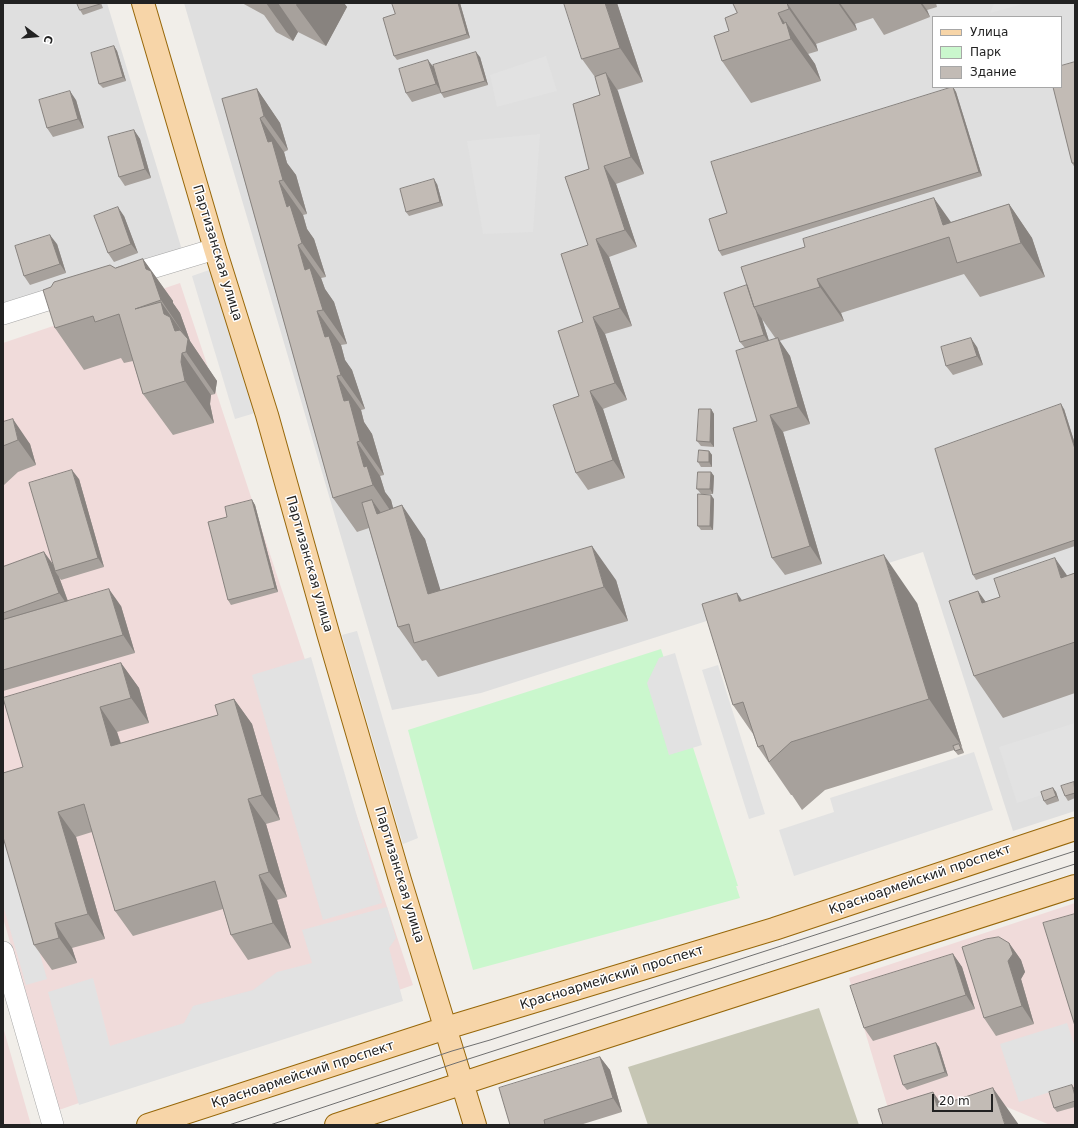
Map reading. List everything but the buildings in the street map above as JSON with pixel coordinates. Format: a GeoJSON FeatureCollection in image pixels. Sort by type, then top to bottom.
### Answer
{"type":"FeatureCollection","features":[{"type":"Feature","properties":{"kind":"main road","name":"Партизанская улица"},"geometry":{"type":"LineString","coordinates":[[143,3],[215,248],[267,415],[328,633],[400,880],[475,1125]]}},
{"type":"Feature","properties":{"kind":"main road","name":"Красноармейский проспект"},"geometry":{"type":"LineString","coordinates":[[148,1125],[446,1028],[774,929],[1075,829]]}},
{"type":"Feature","properties":{"kind":"main road"},"geometry":{"type":"LineString","coordinates":[[336,1125],[1075,886]]}},
{"type":"Feature","properties":{"kind":"street"},"geometry":{"type":"LineString","coordinates":[[3,314],[215,248]]}},
{"type":"Feature","properties":{"kind":"street"},"geometry":{"type":"LineString","coordinates":[[3,952],[54,1125]]}},
{"type":"Feature","properties":{"kind":"shaded area"},"geometry":{"type":"Polygon","coordinates":[[[3,3],[107,3],[182,250],[3,305],[3,3]]]}},
{"type":"Feature","properties":{"kind":"shaded area"},"geometry":{"type":"Polygon","coordinates":[[[184,3],[1075,3],[1075,811],[1013,831],[923,552],[481,693],[392,710],[184,3]]]}},
{"type":"Feature","properties":{"kind":"shaded area"},"geometry":{"type":"Polygon","coordinates":[[[994,3],[1026,3],[990,13],[994,3]]]}},
{"type":"Feature","properties":{"kind":"shaded area"},"geometry":{"type":"Polygon","coordinates":[[[546,56],[557,91],[497,107],[490,75],[546,56]]]}},
{"type":"Feature","properties":{"kind":"shaded area"},"geometry":{"type":"Polygon","coordinates":[[[540,134],[533,232],[483,234],[467,141],[540,134]]]}},
{"type":"Feature","properties":{"kind":"shaded area"},"geometry":{"type":"Polygon","coordinates":[[[212,269],[255,413],[235,419],[192,276],[212,269]]]}},
{"type":"Feature","properties":{"kind":"shaded area"},"geometry":{"type":"Polygon","coordinates":[[[180,283],[413,985],[59,1110],[3,918],[3,343],[180,283]]]}},
{"type":"Feature","properties":{"kind":"shaded area"},"geometry":{"type":"Polygon","coordinates":[[[357,631],[418,838],[403,844],[342,635],[357,631]]]}},
{"type":"Feature","properties":{"kind":"shaded area"},"geometry":{"type":"Polygon","coordinates":[[[675,653],[702,745],[669,755],[647,683],[659,658],[675,653]]]}},
{"type":"Feature","properties":{"kind":"shaded area"},"geometry":{"type":"Polygon","coordinates":[[[311,657],[382,903],[323,920],[252,675],[311,657]]]}},
{"type":"Feature","properties":{"kind":"shaded area"},"geometry":{"type":"Polygon","coordinates":[[[718,665],[765,814],[749,819],[702,670],[718,665]]]}},
{"type":"Feature","properties":{"kind":"shaded area"},"geometry":{"type":"Polygon","coordinates":[[[1075,723],[1075,784],[1017,803],[999,747],[1075,723]]]}},
{"type":"Feature","properties":{"kind":"shaded area"},"geometry":{"type":"Polygon","coordinates":[[[974,752],[993,810],[794,876],[779,830],[834,812],[830,798],[974,752]]]}},
{"type":"Feature","properties":{"kind":"shaded area"},"geometry":{"type":"Polygon","coordinates":[[[3,822],[47,979],[26,985],[3,905],[3,822]]]}},
{"type":"Feature","properties":{"kind":"shaded area"},"geometry":{"type":"Polygon","coordinates":[[[1075,903],[1075,1125],[1050,1125],[983,1097],[893,1125],[849,978],[1075,903]]]}},
{"type":"Feature","properties":{"kind":"shaded area"},"geometry":{"type":"Polygon","coordinates":[[[387,907],[396,938],[389,948],[403,1001],[79,1105],[48,992],[93,978],[110,1046],[184,1023],[193,1006],[253,990],[277,972],[312,963],[302,930],[387,907]]]}},
{"type":"Feature","properties":{"kind":"shaded area"},"geometry":{"type":"Polygon","coordinates":[[[819,1008],[859,1125],[648,1125],[628,1067],[819,1008]]]}},
{"type":"Feature","properties":{"kind":"shaded area"},"geometry":{"type":"Polygon","coordinates":[[[1067,1023],[1075,1047],[1075,1084],[1019,1102],[1000,1044],[1067,1023]]]}},
{"type":"Feature","properties":{"kind":"shaded area"},"geometry":{"type":"Polygon","coordinates":[[[3,1027],[31,1125],[3,1125],[3,1027]]]}},
{"type":"Feature","properties":{"kind":"green space"},"geometry":{"type":"Polygon","coordinates":[[[661,649],[738,886],[736,886],[740,898],[473,970],[408,730],[661,649]]]}},
{"type":"Feature","properties":{"kind":"tram line"},"geometry":{"type":"LineString","coordinates":[[229,1125],[452,1051],[1075,851]]}},
{"type":"Feature","properties":{"kind":"tram line"},"geometry":{"type":"LineString","coordinates":[[270,1125],[456,1063],[1075,864]]}}]}
